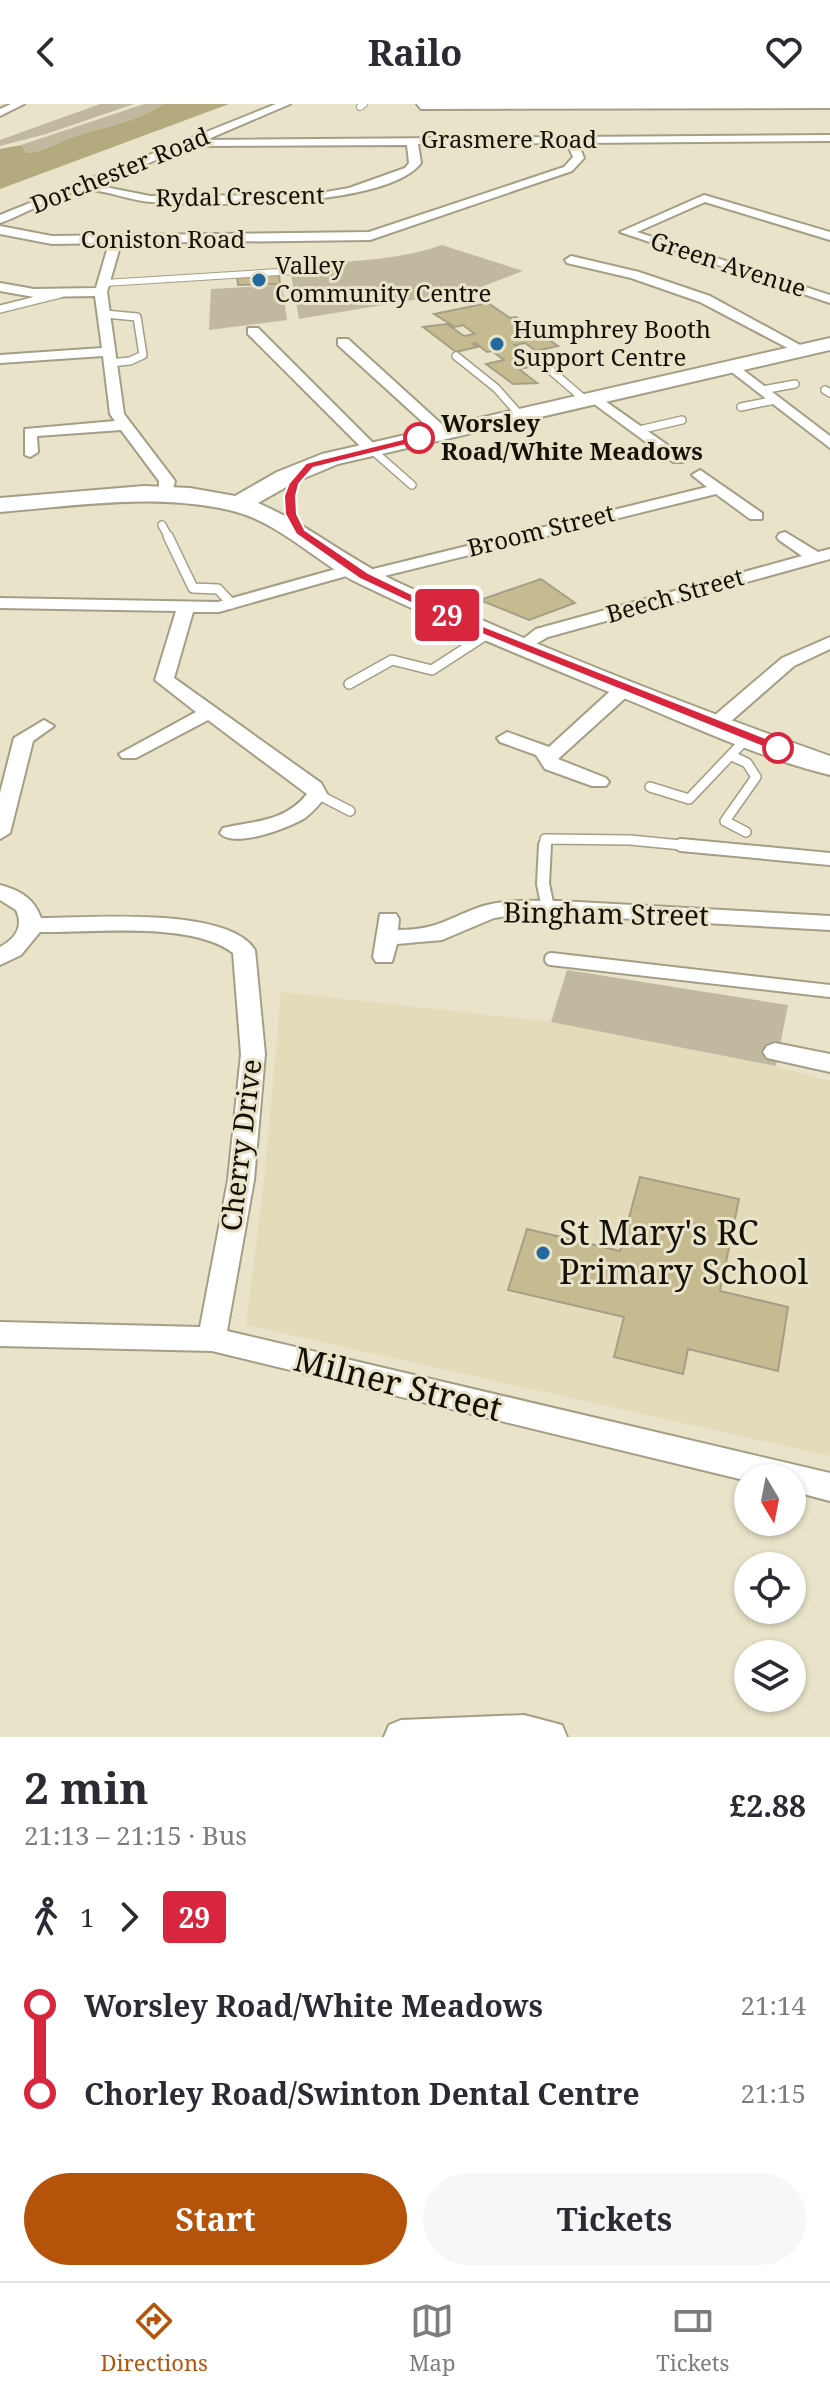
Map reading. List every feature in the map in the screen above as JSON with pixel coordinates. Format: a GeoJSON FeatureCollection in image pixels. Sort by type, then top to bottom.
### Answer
{"type":"FeatureCollection","features":[{"type":"Feature","properties":{"kind":"main road"},"geometry":{"type":"LineString","coordinates":[[239,504],[309,466],[371,449],[829,346]]}},
{"type":"Feature","properties":{"kind":"main road"},"geometry":{"type":"LineString","coordinates":[[300,532],[291,514],[290,496],[294,483],[309,466]]}},
{"type":"Feature","properties":{"kind":"main road"},"geometry":{"type":"LineString","coordinates":[[0,505],[118,494],[165,494],[239,504],[300,532],[359,573],[489,633],[715,725],[740,746],[830,766]]}},
{"type":"Feature","properties":{"kind":"street"},"geometry":{"type":"LineString","coordinates":[[0,113],[19,104]]}},
{"type":"Feature","properties":{"kind":"street","name":"Dorchester Road"},"geometry":{"type":"LineString","coordinates":[[0,219],[285,104]]}},
{"type":"Feature","properties":{"kind":"street"},"geometry":{"type":"LineString","coordinates":[[421,106],[830,105]]}},
{"type":"Feature","properties":{"kind":"street"},"geometry":{"type":"LineString","coordinates":[[720,138],[726,151]]}},
{"type":"Feature","properties":{"kind":"street","name":"Grasmere Road"},"geometry":{"type":"LineString","coordinates":[[188,143],[266,147],[412,140],[830,138]]}},
{"type":"Feature","properties":{"kind":"street","name":"Coniston Road"},"geometry":{"type":"LineString","coordinates":[[0,230],[41,240],[344,238],[381,234],[568,169],[579,158],[571,139]]}},
{"type":"Feature","properties":{"kind":"street","name":"Rydal Crescent"},"geometry":{"type":"LineString","coordinates":[[84,186],[150,199],[331,196],[409,170],[415,163],[412,140]]}},
{"type":"Feature","properties":{"kind":"street","name":"Green Avenue"},"geometry":{"type":"LineString","coordinates":[[830,236],[704,198],[626,232],[830,299]]}},
{"type":"Feature","properties":{"kind":"street"},"geometry":{"type":"LineString","coordinates":[[116,240],[103,287],[117,414],[167,481],[165,494]]}},
{"type":"Feature","properties":{"kind":"street"},"geometry":{"type":"LineString","coordinates":[[571,260],[635,275],[705,299],[804,351]]}},
{"type":"Feature","properties":{"kind":"street"},"geometry":{"type":"LineString","coordinates":[[0,287],[25,292],[60,293],[103,287]]}},
{"type":"Feature","properties":{"kind":"street"},"geometry":{"type":"LineString","coordinates":[[253,331],[371,449]]}},
{"type":"Feature","properties":{"kind":"street"},"geometry":{"type":"LineString","coordinates":[[343,342],[443,433]]}},
{"type":"Feature","properties":{"kind":"street"},"geometry":{"type":"LineString","coordinates":[[0,359],[109,358]]}},
{"type":"Feature","properties":{"kind":"street"},"geometry":{"type":"LineString","coordinates":[[734,367],[830,443]]}},
{"type":"Feature","properties":{"kind":"street"},"geometry":{"type":"LineString","coordinates":[[590,399],[678,459]]}},
{"type":"Feature","properties":{"kind":"street"},"geometry":{"type":"LineString","coordinates":[[30,452],[30,432],[124,425]]}},
{"type":"Feature","properties":{"kind":"street"},"geometry":{"type":"LineString","coordinates":[[700,475],[756,516]]}},
{"type":"Feature","properties":{"kind":"street","name":"Broom Street"},"geometry":{"type":"LineString","coordinates":[[0,603],[219,607],[719,489]]}},
{"type":"Feature","properties":{"kind":"street"},"geometry":{"type":"LineString","coordinates":[[785,537],[822,555]]}},
{"type":"Feature","properties":{"kind":"street","name":"Beech Street"},"geometry":{"type":"LineString","coordinates":[[523,646],[542,633],[822,555]]}},
{"type":"Feature","properties":{"kind":"street"},"geometry":{"type":"LineString","coordinates":[[186,607],[164,680],[314,787],[317,794],[298,812],[268,827],[230,833]]}},
{"type":"Feature","properties":{"kind":"street"},"geometry":{"type":"LineString","coordinates":[[715,725],[788,662],[830,642]]}},
{"type":"Feature","properties":{"kind":"street"},"geometry":{"type":"LineString","coordinates":[[549,757],[625,688]]}},
{"type":"Feature","properties":{"kind":"street"},"geometry":{"type":"LineString","coordinates":[[129,754],[208,713]]}},
{"type":"Feature","properties":{"kind":"street"},"geometry":{"type":"LineString","coordinates":[[0,833],[24,738],[44,726]]}},
{"type":"Feature","properties":{"kind":"street"},"geometry":{"type":"LineString","coordinates":[[507,738],[543,751],[552,765],[599,782]]}},
{"type":"Feature","properties":{"kind":"street"},"geometry":{"type":"LineString","coordinates":[[0,892],[26,905],[32,925],[18,947],[0,957]]}},
{"type":"Feature","properties":{"kind":"street","name":"Bingham Street"},"geometry":{"type":"LineString","coordinates":[[386,937],[421,937],[442,933],[489,912],[548,908],[830,923]]}},
{"type":"Feature","properties":{"kind":"street","name":"Cherry Drive"},"geometry":{"type":"LineString","coordinates":[[32,925],[183,926],[208,929],[231,938],[244,950],[253,1054],[241,1180],[212,1339]]}},
{"type":"Feature","properties":{"kind":"street"},"geometry":{"type":"LineString","coordinates":[[775,1052],[830,1063]]}},
{"type":"Feature","properties":{"kind":"street","name":"Milner Street"},"geometry":{"type":"LineString","coordinates":[[0,1334],[212,1339],[734,1464]]}},
{"type":"Feature","properties":{"kind":"street","name":"Milner Street"},"geometry":{"type":"LineString","coordinates":[[806,1481],[830,1487]]}},
{"type":"Feature","properties":{"kind":"street"},"geometry":{"type":"LineString","coordinates":[[401,1737],[524,1732],[550,1737]]}},
{"type":"Feature","properties":{"kind":"lane"},"geometry":{"type":"LineString","coordinates":[[103,287],[195,275],[295,271]]}},
{"type":"Feature","properties":{"kind":"lane"},"geometry":{"type":"LineString","coordinates":[[9,307],[25,292]]}},
{"type":"Feature","properties":{"kind":"lane"},"geometry":{"type":"LineString","coordinates":[[0,309],[59,296],[60,293]]}},
{"type":"Feature","properties":{"kind":"lane"},"geometry":{"type":"LineString","coordinates":[[105,314],[137,317],[143,355],[130,361],[109,358]]}},
{"type":"Feature","properties":{"kind":"lane"},"geometry":{"type":"LineString","coordinates":[[456,356],[496,388],[520,415]]}},
{"type":"Feature","properties":{"kind":"lane"},"geometry":{"type":"LineString","coordinates":[[548,368],[590,399]]}},
{"type":"Feature","properties":{"kind":"lane"},"geometry":{"type":"LineString","coordinates":[[762,390],[795,384]]}},
{"type":"Feature","properties":{"kind":"lane"},"geometry":{"type":"LineString","coordinates":[[741,407],[775,400]]}},
{"type":"Feature","properties":{"kind":"lane"},"geometry":{"type":"LineString","coordinates":[[639,430],[682,420]]}},
{"type":"Feature","properties":{"kind":"lane"},"geometry":{"type":"LineString","coordinates":[[371,449],[412,485]]}},
{"type":"Feature","properties":{"kind":"lane"},"geometry":{"type":"LineString","coordinates":[[162,525],[175,545],[181,568],[193,588],[218,589],[232,604]]}},
{"type":"Feature","properties":{"kind":"lane"},"geometry":{"type":"LineString","coordinates":[[349,684],[392,660],[432,670],[489,633]]}},
{"type":"Feature","properties":{"kind":"lane"},"geometry":{"type":"LineString","coordinates":[[650,787],[689,799],[740,746],[756,777],[725,821],[746,832]]}},
{"type":"Feature","properties":{"kind":"lane"},"geometry":{"type":"LineString","coordinates":[[317,794],[350,811]]}},
{"type":"Feature","properties":{"kind":"lane"},"geometry":{"type":"LineString","coordinates":[[548,908],[543,884],[545,839],[630,840],[830,859]]}},
{"type":"Feature","properties":{"kind":"lane"},"geometry":{"type":"LineString","coordinates":[[551,959],[830,991]]}},
{"type":"Feature","properties":{"kind":"shaded area"},"geometry":{"type":"Polygon","coordinates":[[[100,104],[134,104],[0,146],[0,140],[100,104]]]}},
{"type":"Feature","properties":{"kind":"shaded area"},"geometry":{"type":"Polygon","coordinates":[[[144,104],[163,104],[139,117],[75,136],[41,150],[27,153],[21,145],[144,104]]]}},
{"type":"Feature","properties":{"kind":"shaded area"},"geometry":{"type":"Polygon","coordinates":[[[163,104],[229,104],[0,189],[0,149],[21,145],[27,153],[37,151],[139,117],[163,104]]]}},
{"type":"Feature","properties":{"kind":"shaded area"},"geometry":{"type":"Polygon","coordinates":[[[442,245],[523,271],[473,290],[299,319],[289,264],[385,258],[442,245]]]}},
{"type":"Feature","properties":{"kind":"shaded area"},"geometry":{"type":"Polygon","coordinates":[[[282,285],[287,320],[209,330],[211,289],[282,285]]]}},
{"type":"Feature","properties":{"kind":"shaded area"},"geometry":{"type":"Polygon","coordinates":[[[567,970],[788,1005],[776,1066],[551,1022],[567,970]]]}},
{"type":"Feature","properties":{"kind":"shaded area","name":"St Mary's RC Primary School"},"geometry":{"type":"Polygon","coordinates":[[[281,992],[551,1022],[776,1066],[830,1081],[830,1456],[246,1325],[264,1182],[281,992]]]}},
{"type":"Feature","properties":{"kind":"building","name":"Valley Community Centre"},"geometry":{"type":"Polygon","coordinates":[[[279,274],[280,284],[238,285],[237,276],[279,274]]]}},
{"type":"Feature","properties":{"kind":"building","name":"Humphrey Booth Support Centre"},"geometry":{"type":"Polygon","coordinates":[[[488,303],[510,318],[516,317],[558,346],[536,351],[525,343],[515,345],[522,350],[513,353],[519,357],[527,355],[540,365],[519,369],[537,383],[513,384],[486,364],[504,360],[492,351],[487,352],[475,343],[477,347],[456,352],[423,327],[447,324],[464,336],[475,334],[463,325],[455,327],[434,314],[488,303]]]}},
{"type":"Feature","properties":{"kind":"building"},"geometry":{"type":"Polygon","coordinates":[[[541,579],[575,603],[529,620],[480,600],[541,579]]]}},
{"type":"Feature","properties":{"kind":"building"},"geometry":{"type":"Polygon","coordinates":[[[640,1177],[739,1199],[720,1291],[788,1307],[778,1371],[688,1349],[683,1374],[614,1357],[624,1317],[508,1290],[527,1229],[620,1251],[640,1177]]]}},
{"type":"Feature","properties":{"kind":"bus line","name":"29"},"geometry":{"type":"LineString","coordinates":[[419,438],[309,466],[294,483],[289,501],[291,514],[300,532],[364,576],[451,617],[778,748]]}},
{"type":"Feature","properties":{"kind":"place","name":"Valley Community Centre"},"geometry":{"type":"Point","coordinates":[259,280]}},
{"type":"Feature","properties":{"kind":"place","name":"Humphrey Booth Support Centre"},"geometry":{"type":"Point","coordinates":[497,344]}},
{"type":"Feature","properties":{"kind":"place","name":"Worsley Road/White Meadows"},"geometry":{"type":"Point","coordinates":[419,438]}},
{"type":"Feature","properties":{"kind":"place","name":"St Mary's RC Primary School"},"geometry":{"type":"Point","coordinates":[543,1253]}}]}
